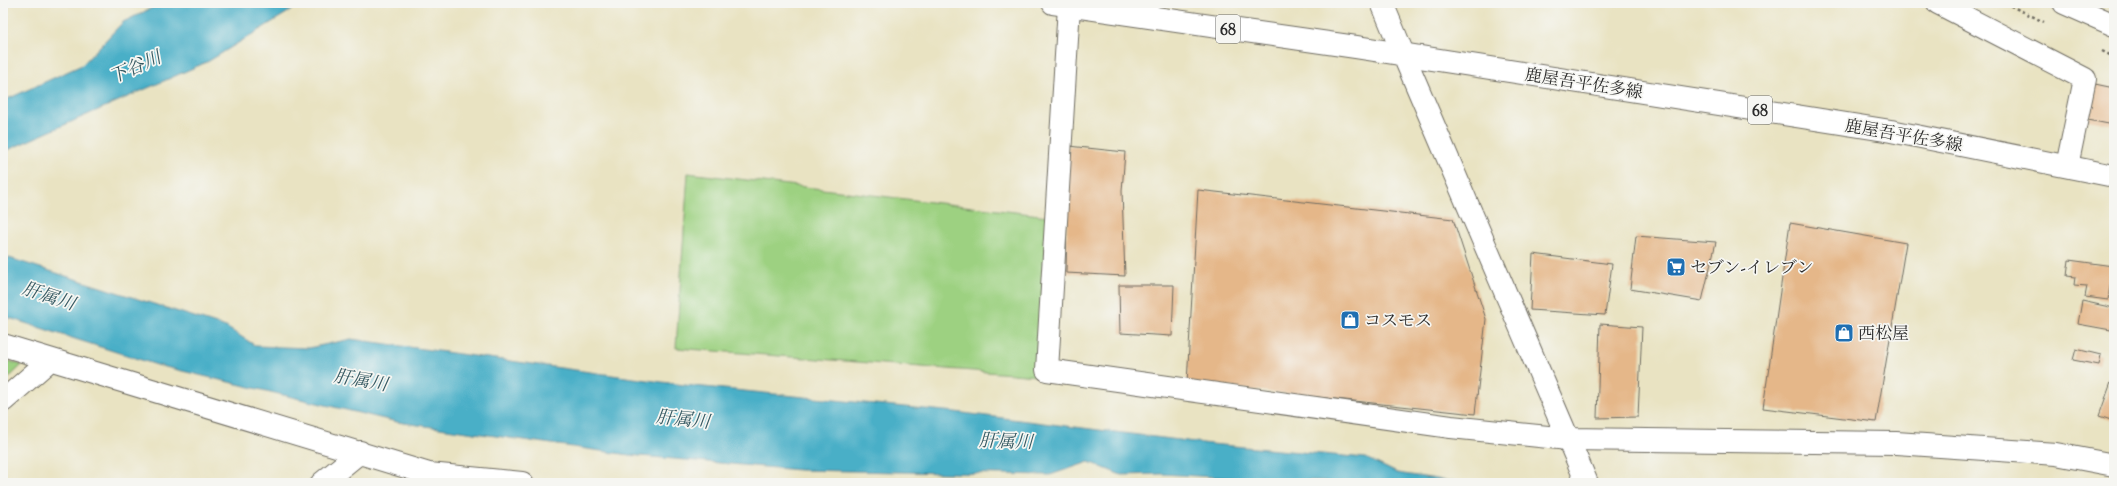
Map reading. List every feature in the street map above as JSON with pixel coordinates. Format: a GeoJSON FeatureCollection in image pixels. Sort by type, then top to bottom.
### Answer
{"type":"FeatureCollection","features":[{"type":"Feature","properties":{"kind":"street"},"geometry":{"type":"LineString","coordinates":[[1382,3],[1587,483]]}},
{"type":"Feature","properties":{"kind":"street"},"geometry":{"type":"LineString","coordinates":[[1938,3],[2085,79],[2067,166]]}},
{"type":"Feature","properties":{"kind":"street"},"geometry":{"type":"LineString","coordinates":[[2064,3],[2114,25]]}},
{"type":"Feature","properties":{"kind":"street"},"geometry":{"type":"LineString","coordinates":[[1061,5],[1047,370],[1451,427],[1568,439],[1896,443],[2056,454],[2114,465]]}},
{"type":"Feature","properties":{"kind":"street","name":"鹿屋吾平佐多線"},"geometry":{"type":"LineString","coordinates":[[1061,5],[1176,20],[1883,130],[2114,176]]}},
{"type":"Feature","properties":{"kind":"street"},"geometry":{"type":"LineString","coordinates":[[3,345],[360,452],[433,478],[522,483]]}},
{"type":"Feature","properties":{"kind":"street"},"geometry":{"type":"LineString","coordinates":[[3,401],[50,360]]}},
{"type":"Feature","properties":{"kind":"street"},"geometry":{"type":"LineString","coordinates":[[322,483],[360,452]]}},
{"type":"Feature","properties":{"kind":"green space"},"geometry":{"type":"Polygon","coordinates":[[[688,173],[1048,216],[1038,376],[676,348],[688,173]]]}},
{"type":"Feature","properties":{"kind":"green space"},"geometry":{"type":"Polygon","coordinates":[[[3,359],[22,365],[3,383],[3,359]]]}},
{"type":"Feature","properties":{"kind":"water","name":"下谷川"},"geometry":{"type":"Polygon","coordinates":[[[162,3],[303,3],[209,61],[3,152],[3,101],[82,65],[123,22],[162,3]]]}},
{"type":"Feature","properties":{"kind":"water","name":"肝属川"},"geometry":{"type":"Polygon","coordinates":[[[3,256],[226,327],[256,346],[309,348],[351,339],[684,385],[955,412],[1211,444],[1366,458],[1397,473],[1450,481],[1492,483],[1330,483],[1326,481],[1250,479],[1162,474],[1121,475],[1089,462],[1050,475],[799,470],[629,455],[397,422],[157,365],[3,316],[3,256]]]}},
{"type":"Feature","properties":{"kind":"building"},"geometry":{"type":"Polygon","coordinates":[[[2095,84],[2114,88],[2114,125],[2088,120],[2095,84]]]}},
{"type":"Feature","properties":{"kind":"building"},"geometry":{"type":"Polygon","coordinates":[[[1068,146],[1125,152],[1122,191],[1125,276],[1066,273],[1068,146]]]}},
{"type":"Feature","properties":{"kind":"building"},"geometry":{"type":"Polygon","coordinates":[[[1198,190],[1453,219],[1486,319],[1475,414],[1187,383],[1198,190]]]}},
{"type":"Feature","properties":{"kind":"building"},"geometry":{"type":"Polygon","coordinates":[[[1790,223],[1906,243],[1876,422],[1763,408],[1790,223]]]}},
{"type":"Feature","properties":{"kind":"building"},"geometry":{"type":"Polygon","coordinates":[[[1636,236],[1716,242],[1702,301],[1630,289],[1636,236]]]}},
{"type":"Feature","properties":{"kind":"building"},"geometry":{"type":"Polygon","coordinates":[[[1533,254],[1612,264],[1605,315],[1530,310],[1533,254]]]}},
{"type":"Feature","properties":{"kind":"building"},"geometry":{"type":"Polygon","coordinates":[[[2069,260],[2113,266],[2108,300],[2085,297],[2087,286],[2074,285],[2075,277],[2067,276],[2069,260]]]}},
{"type":"Feature","properties":{"kind":"building"},"geometry":{"type":"Polygon","coordinates":[[[1119,285],[1174,285],[1172,336],[1120,333],[1119,285]]]}},
{"type":"Feature","properties":{"kind":"building"},"geometry":{"type":"Polygon","coordinates":[[[2082,301],[2114,308],[2111,330],[2078,324],[2082,301]]]}},
{"type":"Feature","properties":{"kind":"building"},"geometry":{"type":"Polygon","coordinates":[[[1600,324],[1642,327],[1638,417],[1597,418],[1600,324]]]}},
{"type":"Feature","properties":{"kind":"building"},"geometry":{"type":"Polygon","coordinates":[[[2076,349],[2101,355],[2099,365],[2073,360],[2076,349]]]}},
{"type":"Feature","properties":{"kind":"building"},"geometry":{"type":"Polygon","coordinates":[[[2114,374],[2114,421],[2099,416],[2114,374]]]}},
{"type":"Feature","properties":{"kind":"place","name":"セブン-イレブン"},"geometry":{"type":"Point","coordinates":[1676,267]}},
{"type":"Feature","properties":{"kind":"place","name":"コスモス"},"geometry":{"type":"Point","coordinates":[1350,320]}},
{"type":"Feature","properties":{"kind":"place","name":"西松屋"},"geometry":{"type":"Point","coordinates":[1844,333]}}]}
